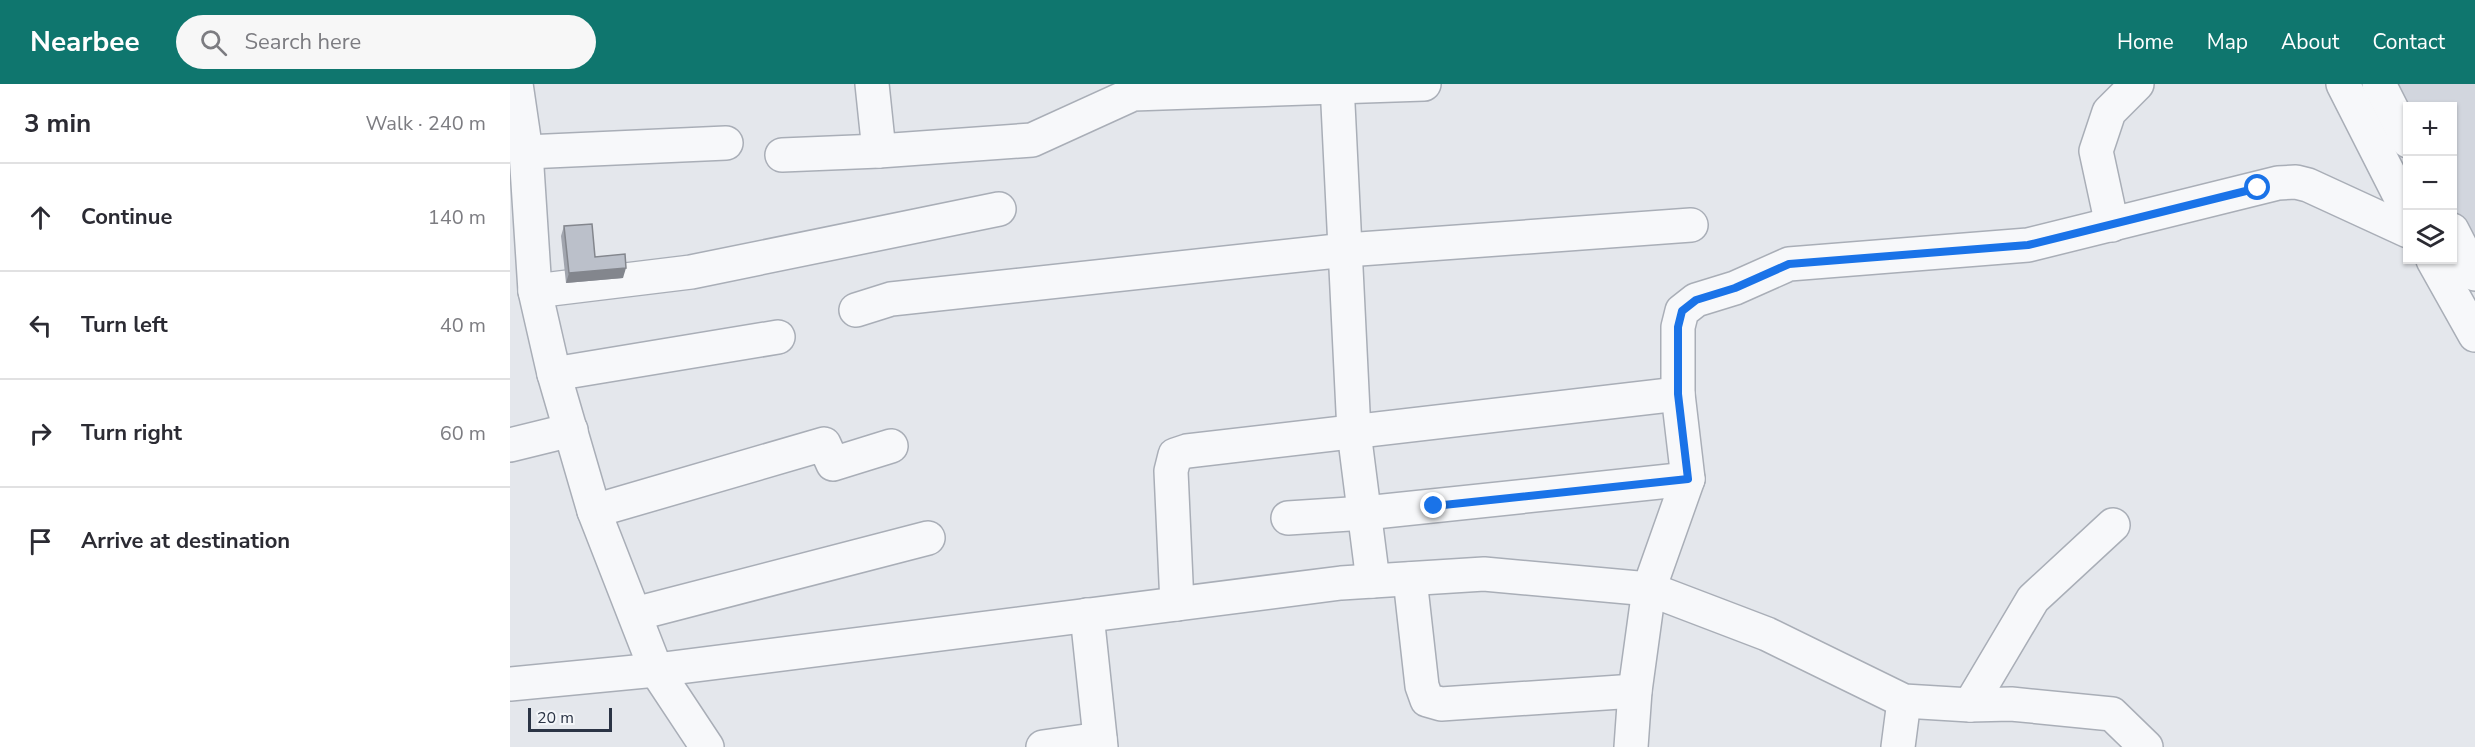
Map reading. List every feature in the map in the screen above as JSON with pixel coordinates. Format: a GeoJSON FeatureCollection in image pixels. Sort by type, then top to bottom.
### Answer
{"type":"FeatureCollection","features":[{"type":"Feature","properties":{"kind":"street"},"geometry":{"type":"LineString","coordinates":[[516,84],[526,277],[594,511],[656,670],[707,747]]}},
{"type":"Feature","properties":{"kind":"street"},"geometry":{"type":"LineString","coordinates":[[872,84],[879,151]]}},
{"type":"Feature","properties":{"kind":"street"},"geometry":{"type":"LineString","coordinates":[[782,154],[879,151],[1032,140],[1133,94],[1424,84]]}},
{"type":"Feature","properties":{"kind":"street"},"geometry":{"type":"LineString","coordinates":[[2112,225],[2096,152],[2109,112],[2137,84]]}},
{"type":"Feature","properties":{"kind":"street"},"geometry":{"type":"LineString","coordinates":[[2343,84],[2407,210]]}},
{"type":"Feature","properties":{"kind":"street"},"geometry":{"type":"LineString","coordinates":[[2379,84],[2403,131]]}},
{"type":"Feature","properties":{"kind":"street"},"geometry":{"type":"LineString","coordinates":[[1337,86],[1354,432],[1373,581]]}},
{"type":"Feature","properties":{"kind":"street"},"geometry":{"type":"LineString","coordinates":[[521,170],[726,143]]}},
{"type":"Feature","properties":{"kind":"street"},"geometry":{"type":"LineString","coordinates":[[1631,747],[1635,691],[1649,589],[1688,479],[1678,394],[1678,327],[1682,311],[1696,300],[1735,288],[1789,264],[2028,245],[2278,183],[2296,182],[2308,186],[2403,229]]}},
{"type":"Feature","properties":{"kind":"street"},"geometry":{"type":"LineString","coordinates":[[526,277],[692,272],[999,209]]}},
{"type":"Feature","properties":{"kind":"street"},"geometry":{"type":"LineString","coordinates":[[856,310],[891,299],[1346,250],[1691,225]]}},
{"type":"Feature","properties":{"kind":"street"},"geometry":{"type":"LineString","coordinates":[[2457,240],[2475,274]]}},
{"type":"Feature","properties":{"kind":"street"},"geometry":{"type":"LineString","coordinates":[[2435,264],[2475,335]]}},
{"type":"Feature","properties":{"kind":"street"},"geometry":{"type":"LineString","coordinates":[[554,374],[778,337]]}},
{"type":"Feature","properties":{"kind":"street"},"geometry":{"type":"LineString","coordinates":[[1177,604],[1171,471],[1175,455],[1187,451],[1678,394]]}},
{"type":"Feature","properties":{"kind":"street"},"geometry":{"type":"LineString","coordinates":[[510,445],[571,430]]}},
{"type":"Feature","properties":{"kind":"street"},"geometry":{"type":"LineString","coordinates":[[594,511],[824,444],[833,464],[891,446]]}},
{"type":"Feature","properties":{"kind":"street"},"geometry":{"type":"LineString","coordinates":[[1288,518],[1365,513],[1688,479]]}},
{"type":"Feature","properties":{"kind":"street"},"geometry":{"type":"LineString","coordinates":[[1970,705],[2033,599],[2113,525]]}},
{"type":"Feature","properties":{"kind":"street"},"geometry":{"type":"LineString","coordinates":[[636,614],[928,538]]}},
{"type":"Feature","properties":{"kind":"street"},"geometry":{"type":"LineString","coordinates":[[510,684],[656,670],[1373,581],[1484,574],[1649,589],[1767,634],[1904,700],[1970,705],[2010,704],[2112,714],[2146,747]]}},
{"type":"Feature","properties":{"kind":"street"},"geometry":{"type":"LineString","coordinates":[[1410,579],[1422,686],[1427,700],[1441,705],[1635,691]]}},
{"type":"Feature","properties":{"kind":"street"},"geometry":{"type":"LineString","coordinates":[[1043,747],[1101,743],[1087,615]]}},
{"type":"Feature","properties":{"kind":"street"},"geometry":{"type":"LineString","coordinates":[[1898,747],[1904,700]]}},
{"type":"Feature","properties":{"kind":"shaded area"},"geometry":{"type":"Polygon","coordinates":[[[2369,84],[2475,84],[2475,278],[2457,244],[2457,102],[2403,103],[2369,84]]]}},
{"type":"Feature","properties":{"kind":"building"},"geometry":{"type":"Polygon","coordinates":[[[592,224],[595,257],[625,254],[626,268],[569,273],[564,226],[592,224]]]}},
{"type":"Feature","properties":{"kind":"route"},"geometry":{"type":"LineString","coordinates":[[1434,506],[1688,479],[1678,394],[1678,327],[1682,311],[1696,300],[1735,288],[1789,264],[2028,245],[2258,188]]}}]}
